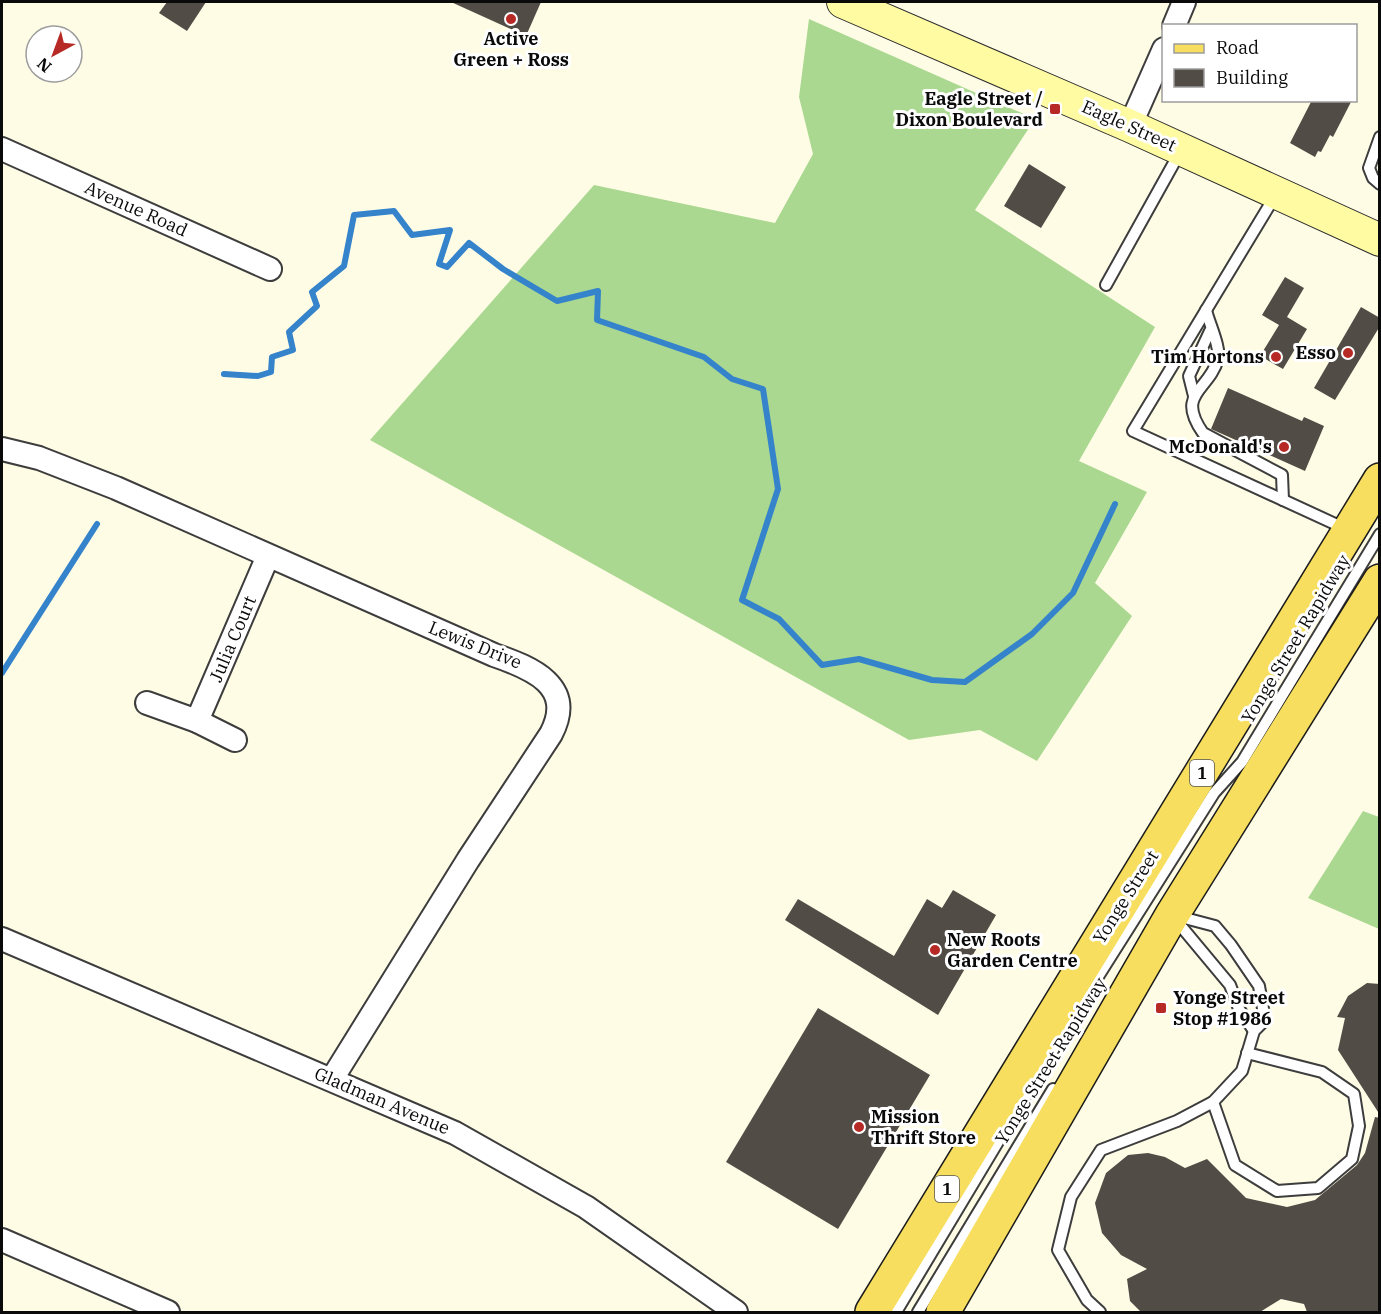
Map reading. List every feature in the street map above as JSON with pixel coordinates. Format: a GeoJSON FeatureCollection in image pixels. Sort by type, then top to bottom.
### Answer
{"type":"FeatureCollection","features":[{"type":"Feature","properties":{"kind":"main road","name":"Eagle Street"},"geometry":{"type":"LineString","coordinates":[[843,2],[1130,126],[1380,240]]}},
{"type":"Feature","properties":{"kind":"main road","name":"Yonge Street"},"geometry":{"type":"LineString","coordinates":[[872,1312],[1364,532],[1380,480]]}},
{"type":"Feature","properties":{"kind":"main road"},"geometry":{"type":"LineString","coordinates":[[943,1312],[1172,915],[1380,581]]}},
{"type":"Feature","properties":{"kind":"street"},"geometry":{"type":"LineString","coordinates":[[1175,24],[1184,2]]}},
{"type":"Feature","properties":{"kind":"street"},"geometry":{"type":"LineString","coordinates":[[1130,126],[1162,54]]}},
{"type":"Feature","properties":{"kind":"street","name":"Avenue Road"},"geometry":{"type":"LineString","coordinates":[[2,149],[270,269]]}},
{"type":"Feature","properties":{"kind":"street","name":"Lewis Drive"},"geometry":{"type":"LineString","coordinates":[[2,449],[39,458],[116,488],[494,655],[529,668],[555,691],[560,703],[557,723],[551,734],[468,860],[332,1080]]}},
{"type":"Feature","properties":{"kind":"street","name":"Julia Court"},"geometry":{"type":"LineString","coordinates":[[197,721],[268,556]]}},
{"type":"Feature","properties":{"kind":"street"},"geometry":{"type":"LineString","coordinates":[[147,703],[197,721],[235,740]]}},
{"type":"Feature","properties":{"kind":"street","name":"Gladman Avenue"},"geometry":{"type":"LineString","coordinates":[[2,939],[455,1133],[586,1207],[736,1312]]}},
{"type":"Feature","properties":{"kind":"street"},"geometry":{"type":"LineString","coordinates":[[2,1240],[168,1312]]}},
{"type":"Feature","properties":{"kind":"lane"},"geometry":{"type":"LineString","coordinates":[[1380,137],[1369,168],[1373,178],[1380,184]]}},
{"type":"Feature","properties":{"kind":"lane"},"geometry":{"type":"LineString","coordinates":[[1106,285],[1182,150]]}},
{"type":"Feature","properties":{"kind":"lane"},"geometry":{"type":"LineString","coordinates":[[1277,193],[1132,431],[1283,500],[1364,532]]}},
{"type":"Feature","properties":{"kind":"lane"},"geometry":{"type":"LineString","coordinates":[[1206,310],[1210,331],[1218,347],[1218,360],[1194,396],[1191,411],[1203,433],[1282,475],[1283,500]]}},
{"type":"Feature","properties":{"kind":"lane"},"geometry":{"type":"LineString","coordinates":[[1194,396],[1189,376],[1210,331]]}},
{"type":"Feature","properties":{"kind":"lane","name":"Yonge Street Rapidway"},"geometry":{"type":"LineString","coordinates":[[1126,970],[1231,801],[1242,762],[1364,532]]}},
{"type":"Feature","properties":{"kind":"lane","name":"Yonge Street Rapidway"},"geometry":{"type":"LineString","coordinates":[[896,1312],[1080,1005],[1214,793],[1242,762]]}},
{"type":"Feature","properties":{"kind":"lane"},"geometry":{"type":"LineString","coordinates":[[1172,915],[1230,986],[1239,1009],[1254,1031]]}},
{"type":"Feature","properties":{"kind":"lane"},"geometry":{"type":"LineString","coordinates":[[1100,1312],[1087,1300],[1058,1250],[1071,1197],[1101,1150],[1177,1121],[1213,1102],[1242,1071],[1254,1031],[1265,1020],[1259,986],[1215,926],[1172,915]]}},
{"type":"Feature","properties":{"kind":"lane"},"geometry":{"type":"LineString","coordinates":[[1213,1102],[1235,1165],[1277,1191],[1318,1188],[1352,1159],[1359,1126],[1354,1094],[1322,1072],[1247,1053]]}},
{"type":"Feature","properties":{"kind":"lane","name":"Yonge Street Rapidway"},"geometry":{"type":"LineString","coordinates":[[918,1312],[1059,1079]]}},
{"type":"Feature","properties":{"kind":"green space"},"geometry":{"type":"Polygon","coordinates":[[[809,19],[1035,119],[975,210],[1155,327],[1079,461],[1147,492],[1095,583],[1132,616],[1037,761],[980,730],[909,740],[370,440],[594,185],[775,223],[813,154],[799,97],[809,19]]]}},
{"type":"Feature","properties":{"kind":"green space"},"geometry":{"type":"Polygon","coordinates":[[[1363,811],[1379,817],[1379,929],[1308,898],[1363,811]]]}},
{"type":"Feature","properties":{"kind":"building"},"geometry":{"type":"Polygon","coordinates":[[[167,2],[206,2],[187,31],[159,13],[167,2]]]}},
{"type":"Feature","properties":{"kind":"building","name":"Active Green + Ross"},"geometry":{"type":"Polygon","coordinates":[[[451,2],[541,2],[526,36],[451,2]]]}},
{"type":"Feature","properties":{"kind":"building"},"geometry":{"type":"Polygon","coordinates":[[[1311,102],[1351,102],[1333,137],[1330,135],[1321,152],[1318,151],[1315,157],[1290,143],[1311,102]]]}},
{"type":"Feature","properties":{"kind":"building"},"geometry":{"type":"Polygon","coordinates":[[[1029,164],[1066,187],[1041,228],[1004,206],[1029,164]]]}},
{"type":"Feature","properties":{"kind":"building"},"geometry":{"type":"Polygon","coordinates":[[[1285,277],[1304,288],[1287,317],[1307,329],[1283,369],[1260,356],[1279,325],[1262,315],[1285,277]]]}},
{"type":"Feature","properties":{"kind":"building"},"geometry":{"type":"Polygon","coordinates":[[[1361,307],[1380,318],[1380,326],[1335,400],[1314,388],[1361,307]]]}},
{"type":"Feature","properties":{"kind":"building","name":"McDonald's"},"geometry":{"type":"Polygon","coordinates":[[[1228,388],[1302,421],[1304,417],[1324,426],[1305,471],[1211,429],[1228,388]]]}},
{"type":"Feature","properties":{"kind":"building"},"geometry":{"type":"Polygon","coordinates":[[[953,890],[996,915],[938,1015],[785,920],[798,899],[894,956],[927,899],[942,908],[953,890]]]}},
{"type":"Feature","properties":{"kind":"building"},"geometry":{"type":"Polygon","coordinates":[[[1367,983],[1380,984],[1380,1115],[1338,1050],[1345,1018],[1337,1017],[1348,996],[1367,983]]]}},
{"type":"Feature","properties":{"kind":"building"},"geometry":{"type":"Polygon","coordinates":[[[818,1008],[930,1075],[838,1229],[726,1162],[818,1008]]]}},
{"type":"Feature","properties":{"kind":"building"},"geometry":{"type":"Polygon","coordinates":[[[1375,1117],[1380,1118],[1380,1312],[1307,1312],[1304,1304],[1281,1299],[1260,1312],[1141,1312],[1130,1301],[1127,1279],[1147,1269],[1121,1255],[1102,1233],[1095,1203],[1106,1173],[1128,1155],[1148,1153],[1165,1157],[1185,1168],[1207,1159],[1246,1198],[1287,1207],[1315,1200],[1357,1165],[1365,1153],[1375,1117]]]}},
{"type":"Feature","properties":{"kind":"waterway"},"geometry":{"type":"LineString","coordinates":[[224,374],[258,376],[271,372],[272,357],[293,350],[289,332],[317,306],[312,292],[344,266],[354,215],[394,211],[412,235],[450,230],[439,264],[447,267],[469,243],[503,269],[557,301],[598,291],[597,320],[704,357],[732,379],[763,389],[778,489],[742,600],[779,619],[822,665],[859,659],[932,680],[965,682],[1032,634],[1073,593],[1115,504]]}},
{"type":"Feature","properties":{"kind":"waterway"},"geometry":{"type":"LineString","coordinates":[[2,673],[97,524]]}},
{"type":"Feature","properties":{"kind":"place","name":"Active Green + Ross"},"geometry":{"type":"Point","coordinates":[511,19]}},
{"type":"Feature","properties":{"kind":"place","name":"Eagle Street / Dixon Boulevard"},"geometry":{"type":"Point","coordinates":[1055,109]}},
{"type":"Feature","properties":{"kind":"place","name":"Esso"},"geometry":{"type":"Point","coordinates":[1348,353]}},
{"type":"Feature","properties":{"kind":"place","name":"Tim Hortons"},"geometry":{"type":"Point","coordinates":[1276,357]}},
{"type":"Feature","properties":{"kind":"place","name":"McDonald's"},"geometry":{"type":"Point","coordinates":[1284,447]}},
{"type":"Feature","properties":{"kind":"place","name":"New Roots Garden Centre"},"geometry":{"type":"Point","coordinates":[935,950]}},
{"type":"Feature","properties":{"kind":"place","name":"Yonge Street Stop #1986"},"geometry":{"type":"Point","coordinates":[1161,1008]}},
{"type":"Feature","properties":{"kind":"place","name":"Mission Thrift Store"},"geometry":{"type":"Point","coordinates":[859,1127]}}]}
